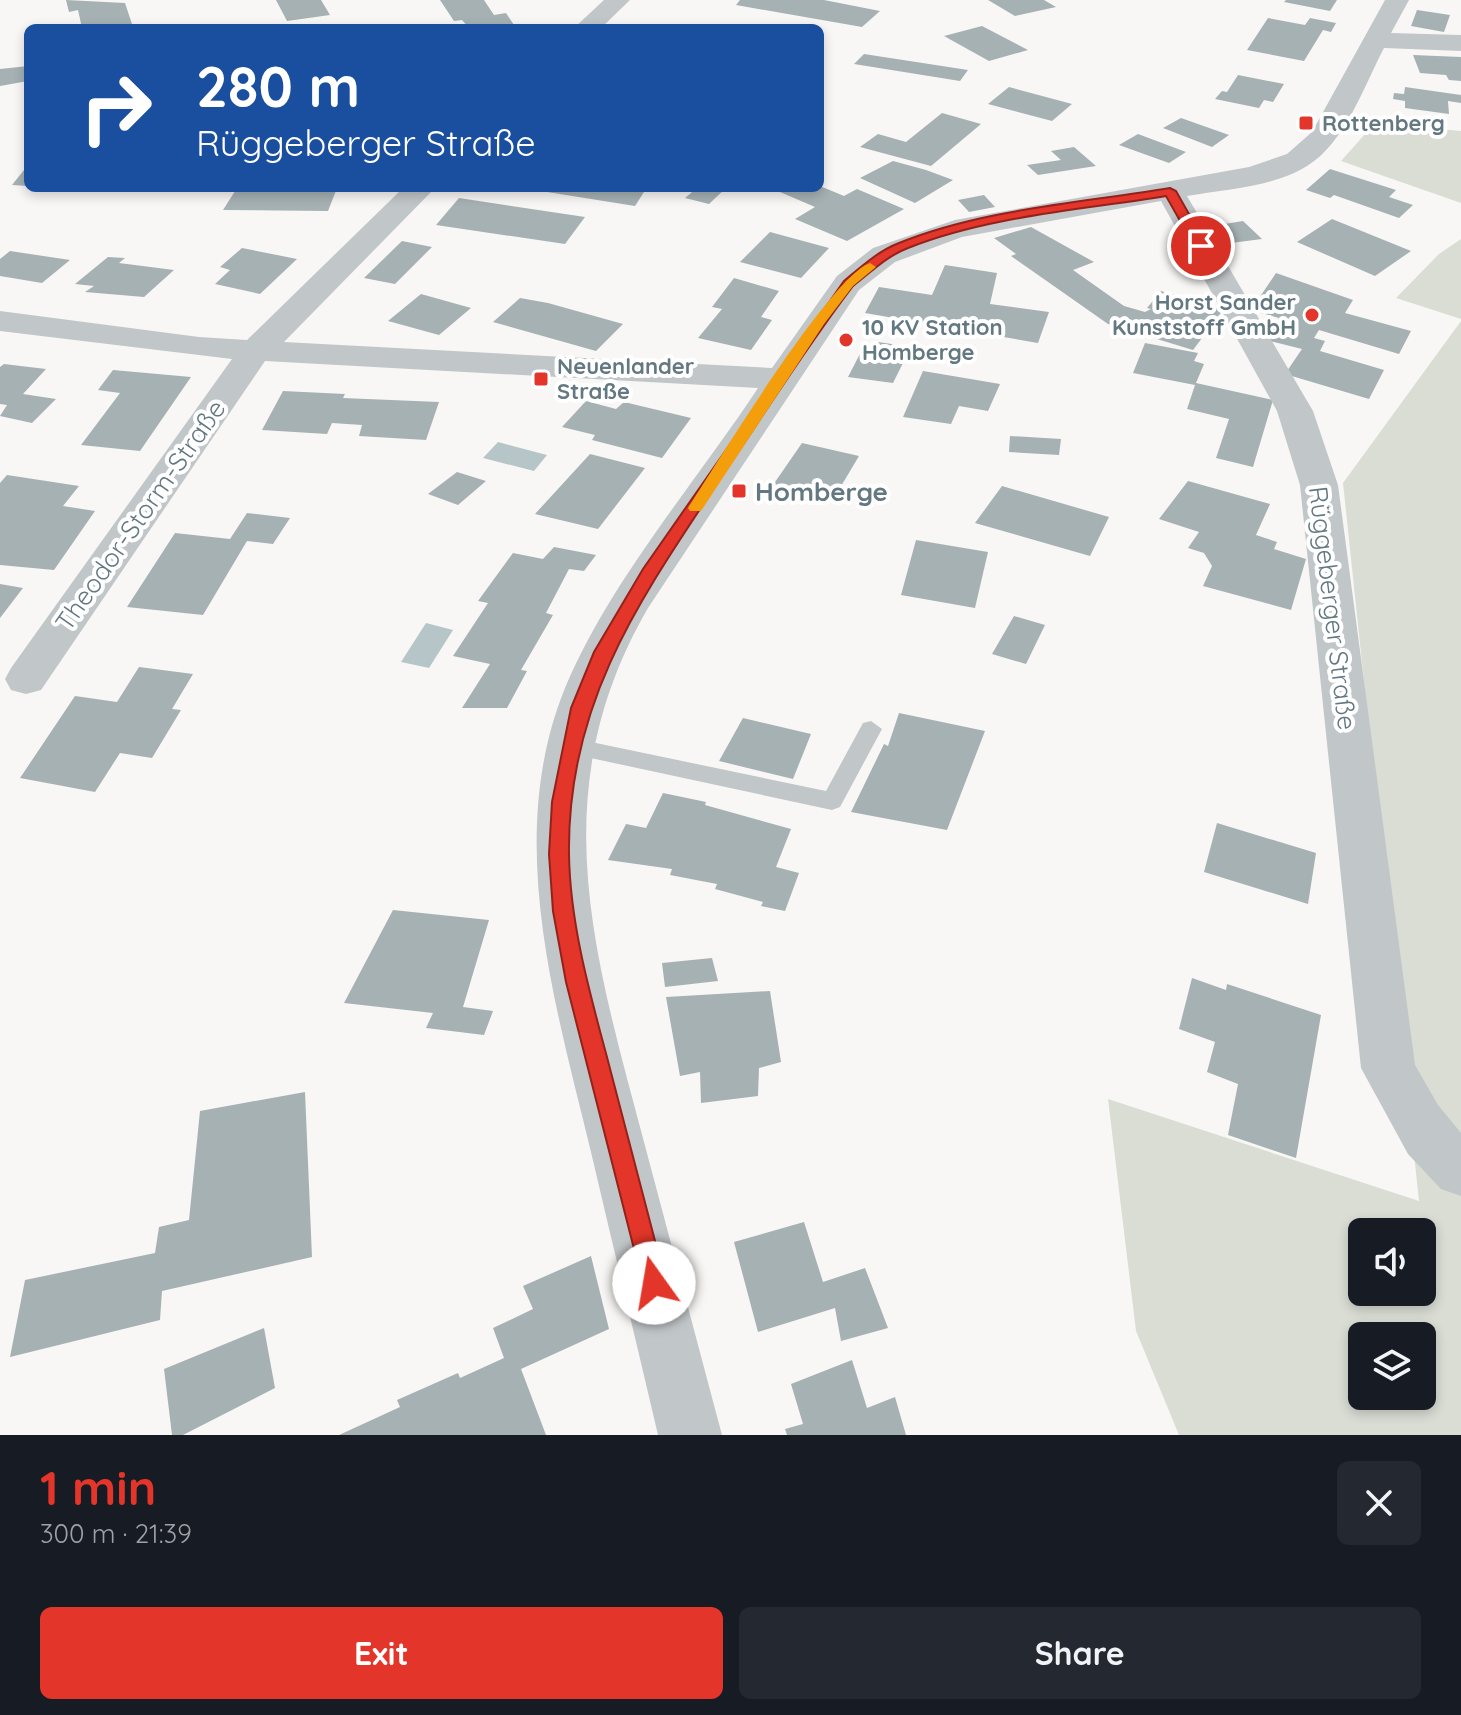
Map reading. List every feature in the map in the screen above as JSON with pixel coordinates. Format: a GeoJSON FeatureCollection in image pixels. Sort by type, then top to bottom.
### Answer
{"type":"FeatureCollection","features":[{"type":"Feature","properties":{"kind":"street"},"geometry":{"type":"LineString","coordinates":[[591,24],[618,0]]}},
{"type":"Feature","properties":{"kind":"street"},"geometry":{"type":"LineString","coordinates":[[690,1435],[576,982],[563,911],[560,828],[572,746],[580,708],[603,652],[649,573],[848,283],[884,255],[904,245],[979,224],[1255,175],[1297,160],[1323,136],[1397,0]]}},
{"type":"Feature","properties":{"kind":"street"},"geometry":{"type":"LineString","coordinates":[[1375,40],[1461,43]]}},
{"type":"Feature","properties":{"kind":"street","name":"Rüggeberger Straße"},"geometry":{"type":"LineString","coordinates":[[1170,191],[1295,411],[1319,485],[1388,1068],[1417,1123],[1442,1156],[1461,1170]]}},
{"type":"Feature","properties":{"kind":"street","name":"Theodor-Storm-Straße"},"geometry":{"type":"LineString","coordinates":[[26,679],[255,351],[416,192]]}},
{"type":"Feature","properties":{"kind":"street"},"geometry":{"type":"LineString","coordinates":[[0,321],[199,347],[783,379]]}},
{"type":"Feature","properties":{"kind":"lane"},"geometry":{"type":"LineString","coordinates":[[572,746],[832,801],[871,729]]}},
{"type":"Feature","properties":{"kind":"shaded area"},"geometry":{"type":"Polygon","coordinates":[[[1375,123],[1461,131],[1461,203],[1341,161],[1375,123]]]}},
{"type":"Feature","properties":{"kind":"shaded area"},"geometry":{"type":"Polygon","coordinates":[[[1461,239],[1461,319],[1396,298],[1439,254],[1461,239]]]}},
{"type":"Feature","properties":{"kind":"shaded area"},"geometry":{"type":"Polygon","coordinates":[[[1461,321],[1461,1435],[1179,1435],[1136,1331],[1108,1099],[1419,1201],[1343,483],[1461,321]]]}},
{"type":"Feature","properties":{"kind":"shaded area"},"geometry":{"type":"Polygon","coordinates":[[[498,442],[547,455],[534,471],[483,458],[498,442]]]}},
{"type":"Feature","properties":{"kind":"shaded area"},"geometry":{"type":"Polygon","coordinates":[[[426,623],[453,630],[429,668],[401,662],[426,623]]]}},
{"type":"Feature","properties":{"kind":"building"},"geometry":{"type":"Polygon","coordinates":[[[66,0],[125,3],[132,24],[81,24],[78,10],[69,12],[66,0]]]}},
{"type":"Feature","properties":{"kind":"building"},"geometry":{"type":"Polygon","coordinates":[[[276,0],[321,0],[330,15],[287,21],[276,0]]]}},
{"type":"Feature","properties":{"kind":"building"},"geometry":{"type":"Polygon","coordinates":[[[440,0],[484,0],[494,15],[506,13],[513,24],[466,24],[462,20],[454,21],[440,0]]]}},
{"type":"Feature","properties":{"kind":"building"},"geometry":{"type":"Polygon","coordinates":[[[740,0],[824,0],[880,11],[862,27],[736,5],[740,0]]]}},
{"type":"Feature","properties":{"kind":"building"},"geometry":{"type":"Polygon","coordinates":[[[988,0],[1044,0],[1056,7],[1015,16],[988,0]]]}},
{"type":"Feature","properties":{"kind":"building"},"geometry":{"type":"Polygon","coordinates":[[[1337,0],[1330,11],[1284,2],[1337,0]]]}},
{"type":"Feature","properties":{"kind":"building"},"geometry":{"type":"Polygon","coordinates":[[[1417,10],[1450,15],[1444,32],[1411,26],[1417,10]]]}},
{"type":"Feature","properties":{"kind":"building"},"geometry":{"type":"Polygon","coordinates":[[[1268,18],[1305,25],[1310,18],[1336,23],[1331,32],[1323,30],[1304,61],[1247,50],[1268,18]]]}},
{"type":"Feature","properties":{"kind":"building"},"geometry":{"type":"Polygon","coordinates":[[[982,26],[1028,50],[989,61],[944,36],[982,26]]]}},
{"type":"Feature","properties":{"kind":"building"},"geometry":{"type":"Polygon","coordinates":[[[864,54],[968,70],[960,81],[854,64],[864,54]]]}},
{"type":"Feature","properties":{"kind":"building"},"geometry":{"type":"Polygon","coordinates":[[[1413,55],[1461,57],[1461,81],[1449,80],[1446,75],[1420,73],[1413,55]]]}},
{"type":"Feature","properties":{"kind":"building"},"geometry":{"type":"Polygon","coordinates":[[[24,66],[24,82],[0,86],[0,69],[24,66]]]}},
{"type":"Feature","properties":{"kind":"building"},"geometry":{"type":"Polygon","coordinates":[[[1238,75],[1284,84],[1273,102],[1264,100],[1259,108],[1215,99],[1222,91],[1227,92],[1238,75]]]}},
{"type":"Feature","properties":{"kind":"building"},"geometry":{"type":"Polygon","coordinates":[[[1009,87],[1072,104],[1052,121],[988,104],[1009,87]]]}},
{"type":"Feature","properties":{"kind":"building"},"geometry":{"type":"Polygon","coordinates":[[[1405,87],[1461,95],[1461,103],[1448,101],[1449,114],[1405,108],[1405,101],[1393,99],[1394,93],[1404,94],[1405,87]]]}},
{"type":"Feature","properties":{"kind":"building"},"geometry":{"type":"Polygon","coordinates":[[[942,113],[981,124],[931,166],[860,147],[878,134],[906,142],[942,113]]]}},
{"type":"Feature","properties":{"kind":"building"},"geometry":{"type":"Polygon","coordinates":[[[1181,118],[1229,135],[1212,147],[1163,128],[1181,118]]]}},
{"type":"Feature","properties":{"kind":"building"},"geometry":{"type":"Polygon","coordinates":[[[1138,134],[1186,152],[1169,163],[1119,145],[1138,134]]]}},
{"type":"Feature","properties":{"kind":"building"},"geometry":{"type":"Polygon","coordinates":[[[1074,147],[1096,166],[1038,175],[1027,165],[1061,160],[1051,151],[1074,147]]]}},
{"type":"Feature","properties":{"kind":"building"},"geometry":{"type":"Polygon","coordinates":[[[893,161],[953,180],[915,203],[860,178],[893,161]]]}},
{"type":"Feature","properties":{"kind":"building"},"geometry":{"type":"Polygon","coordinates":[[[1330,169],[1396,190],[1389,197],[1413,205],[1399,218],[1334,195],[1330,198],[1306,190],[1330,169]]]}},
{"type":"Feature","properties":{"kind":"building"},"geometry":{"type":"Polygon","coordinates":[[[24,170],[24,186],[12,185],[24,170]]]}},
{"type":"Feature","properties":{"kind":"building"},"geometry":{"type":"Polygon","coordinates":[[[824,188],[844,196],[857,189],[904,209],[847,241],[795,219],[815,207],[780,192],[824,192],[824,188]]]}},
{"type":"Feature","properties":{"kind":"building"},"geometry":{"type":"Polygon","coordinates":[[[234,192],[335,192],[328,211],[223,210],[234,192]]]}},
{"type":"Feature","properties":{"kind":"building"},"geometry":{"type":"Polygon","coordinates":[[[547,192],[644,192],[635,206],[547,192]]]}},
{"type":"Feature","properties":{"kind":"building"},"geometry":{"type":"Polygon","coordinates":[[[692,192],[722,192],[709,204],[685,198],[692,192]]]}},
{"type":"Feature","properties":{"kind":"building"},"geometry":{"type":"Polygon","coordinates":[[[984,195],[995,207],[969,212],[958,200],[984,195]]]}},
{"type":"Feature","properties":{"kind":"building"},"geometry":{"type":"Polygon","coordinates":[[[459,198],[585,217],[565,244],[436,225],[459,198]]]}},
{"type":"Feature","properties":{"kind":"building"},"geometry":{"type":"Polygon","coordinates":[[[1332,219],[1411,251],[1375,276],[1297,242],[1332,219]]]}},
{"type":"Feature","properties":{"kind":"building"},"geometry":{"type":"Polygon","coordinates":[[[1243,221],[1262,239],[1231,243],[1212,226],[1243,221]]]}},
{"type":"Feature","properties":{"kind":"building"},"geometry":{"type":"Polygon","coordinates":[[[1031,227],[1094,262],[1073,270],[1124,306],[1145,312],[1151,309],[1147,308],[1161,291],[1223,310],[1193,350],[1108,324],[1011,256],[1016,254],[994,238],[1031,227]]]}},
{"type":"Feature","properties":{"kind":"building"},"geometry":{"type":"Polygon","coordinates":[[[770,232],[829,248],[801,278],[740,262],[770,232]]]}},
{"type":"Feature","properties":{"kind":"building"},"geometry":{"type":"Polygon","coordinates":[[[402,241],[432,247],[395,284],[364,278],[402,241]]]}},
{"type":"Feature","properties":{"kind":"building"},"geometry":{"type":"Polygon","coordinates":[[[242,248],[297,259],[260,294],[215,284],[230,270],[220,267],[242,248]]]}},
{"type":"Feature","properties":{"kind":"building"},"geometry":{"type":"Polygon","coordinates":[[[10,251],[70,260],[42,283],[0,276],[0,259],[10,251]]]}},
{"type":"Feature","properties":{"kind":"building"},"geometry":{"type":"Polygon","coordinates":[[[108,257],[125,258],[119,263],[174,270],[144,297],[85,292],[94,286],[75,284],[108,257]]]}},
{"type":"Feature","properties":{"kind":"building"},"geometry":{"type":"Polygon","coordinates":[[[945,265],[997,273],[990,304],[1049,312],[1038,343],[865,313],[879,287],[932,295],[945,265]]]}},
{"type":"Feature","properties":{"kind":"building"},"geometry":{"type":"Polygon","coordinates":[[[1276,273],[1353,300],[1345,313],[1411,331],[1399,354],[1319,330],[1314,338],[1325,341],[1320,351],[1384,370],[1369,399],[1285,374],[1302,349],[1266,340],[1279,318],[1251,310],[1276,273]]]}},
{"type":"Feature","properties":{"kind":"building"},"geometry":{"type":"Polygon","coordinates":[[[734,278],[779,291],[761,317],[772,320],[751,350],[698,338],[722,309],[712,307],[734,278]]]}},
{"type":"Feature","properties":{"kind":"building"},"geometry":{"type":"Polygon","coordinates":[[[421,294],[471,308],[439,335],[388,321],[421,294]]]}},
{"type":"Feature","properties":{"kind":"building"},"geometry":{"type":"Polygon","coordinates":[[[520,298],[623,324],[596,351],[493,322],[520,298]]]}},
{"type":"Feature","properties":{"kind":"building"},"geometry":{"type":"Polygon","coordinates":[[[878,342],[905,346],[902,354],[907,355],[893,383],[848,377],[863,348],[875,350],[878,342]]]}},
{"type":"Feature","properties":{"kind":"building"},"geometry":{"type":"Polygon","coordinates":[[[1145,343],[1198,353],[1194,361],[1204,364],[1196,383],[1273,400],[1253,467],[1216,458],[1229,419],[1187,409],[1195,385],[1133,373],[1145,343]]]}},
{"type":"Feature","properties":{"kind":"building"},"geometry":{"type":"Polygon","coordinates":[[[4,364],[46,369],[23,394],[56,399],[32,423],[0,416],[7,405],[0,404],[0,367],[4,364]]]}},
{"type":"Feature","properties":{"kind":"building"},"geometry":{"type":"Polygon","coordinates":[[[113,370],[191,377],[140,451],[81,445],[120,393],[98,390],[113,370]]]}},
{"type":"Feature","properties":{"kind":"building"},"geometry":{"type":"Polygon","coordinates":[[[923,371],[1000,384],[988,411],[959,406],[951,424],[903,417],[923,371]]]}},
{"type":"Feature","properties":{"kind":"building"},"geometry":{"type":"Polygon","coordinates":[[[283,391],[345,394],[343,398],[439,402],[426,440],[359,436],[362,425],[332,423],[327,434],[262,430],[283,391]]]}},
{"type":"Feature","properties":{"kind":"building"},"geometry":{"type":"Polygon","coordinates":[[[586,401],[616,409],[624,402],[691,418],[662,458],[592,440],[595,435],[562,427],[586,401]]]}},
{"type":"Feature","properties":{"kind":"building"},"geometry":{"type":"Polygon","coordinates":[[[1010,436],[1061,439],[1059,455],[1009,452],[1010,436]]]}},
{"type":"Feature","properties":{"kind":"building"},"geometry":{"type":"Polygon","coordinates":[[[802,443],[859,456],[834,498],[773,485],[802,443]]]}},
{"type":"Feature","properties":{"kind":"building"},"geometry":{"type":"Polygon","coordinates":[[[590,454],[645,468],[598,529],[535,514],[590,454]]]}},
{"type":"Feature","properties":{"kind":"building"},"geometry":{"type":"Polygon","coordinates":[[[457,472],[486,481],[458,505],[428,494],[457,472]]]}},
{"type":"Feature","properties":{"kind":"building"},"geometry":{"type":"Polygon","coordinates":[[[7,475],[79,486],[63,506],[95,511],[54,570],[0,565],[0,483],[7,475]]]}},
{"type":"Feature","properties":{"kind":"building"},"geometry":{"type":"Polygon","coordinates":[[[1188,481],[1270,504],[1256,535],[1277,542],[1274,549],[1306,559],[1291,610],[1203,586],[1212,566],[1204,553],[1188,548],[1199,532],[1159,519],[1188,481]]]}},
{"type":"Feature","properties":{"kind":"building"},"geometry":{"type":"Polygon","coordinates":[[[1002,486],[1109,517],[1090,556],[975,523],[1002,486]]]}},
{"type":"Feature","properties":{"kind":"building"},"geometry":{"type":"Polygon","coordinates":[[[247,513],[290,518],[273,544],[247,541],[203,615],[127,607],[175,533],[230,539],[247,513]]]}},
{"type":"Feature","properties":{"kind":"building"},"geometry":{"type":"Polygon","coordinates":[[[916,540],[988,552],[975,608],[901,595],[916,540]]]}},
{"type":"Feature","properties":{"kind":"building"},"geometry":{"type":"Polygon","coordinates":[[[554,547],[596,555],[584,571],[569,569],[546,613],[553,615],[521,670],[527,671],[507,708],[462,708],[490,664],[453,656],[488,603],[478,601],[513,553],[543,559],[554,547]]]}},
{"type":"Feature","properties":{"kind":"building"},"geometry":{"type":"Polygon","coordinates":[[[0,584],[23,588],[0,618],[0,584]]]}},
{"type":"Feature","properties":{"kind":"building"},"geometry":{"type":"Polygon","coordinates":[[[1014,616],[1045,625],[1026,664],[992,654],[1014,616]]]}},
{"type":"Feature","properties":{"kind":"building"},"geometry":{"type":"Polygon","coordinates":[[[139,667],[193,674],[172,709],[181,710],[152,758],[120,753],[95,792],[20,778],[75,696],[117,702],[139,667]]]}},
{"type":"Feature","properties":{"kind":"building"},"geometry":{"type":"Polygon","coordinates":[[[899,713],[985,731],[947,830],[851,812],[884,744],[888,746],[899,713]]]}},
{"type":"Feature","properties":{"kind":"building"},"geometry":{"type":"Polygon","coordinates":[[[743,718],[811,734],[793,779],[719,761],[743,718]]]}},
{"type":"Feature","properties":{"kind":"building"},"geometry":{"type":"Polygon","coordinates":[[[663,793],[706,802],[705,805],[791,829],[776,867],[799,873],[785,911],[761,906],[763,902],[715,889],[717,884],[670,875],[672,869],[608,860],[626,824],[646,828],[663,793]]]}},
{"type":"Feature","properties":{"kind":"building"},"geometry":{"type":"Polygon","coordinates":[[[1217,823],[1316,853],[1308,904],[1204,872],[1217,823]]]}},
{"type":"Feature","properties":{"kind":"building"},"geometry":{"type":"Polygon","coordinates":[[[393,910],[489,920],[463,1007],[493,1011],[484,1035],[426,1028],[433,1013],[344,1003],[393,910]]]}},
{"type":"Feature","properties":{"kind":"building"},"geometry":{"type":"Polygon","coordinates":[[[712,958],[718,981],[665,987],[662,963],[712,958]]]}},
{"type":"Feature","properties":{"kind":"building"},"geometry":{"type":"Polygon","coordinates":[[[1192,978],[1226,990],[1227,984],[1321,1015],[1296,1158],[1228,1135],[1238,1084],[1207,1072],[1215,1042],[1179,1029],[1192,978]]]}},
{"type":"Feature","properties":{"kind":"building"},"geometry":{"type":"Polygon","coordinates":[[[770,991],[781,1062],[759,1068],[758,1096],[701,1103],[700,1072],[680,1076],[666,997],[770,991]]]}},
{"type":"Feature","properties":{"kind":"building"},"geometry":{"type":"Polygon","coordinates":[[[305,1092],[312,1257],[162,1291],[160,1320],[10,1357],[25,1280],[155,1253],[159,1227],[189,1220],[200,1111],[305,1092]]]}},
{"type":"Feature","properties":{"kind":"building"},"geometry":{"type":"Polygon","coordinates":[[[804,1222],[823,1282],[865,1268],[888,1328],[841,1341],[835,1308],[758,1332],[734,1242],[804,1222]]]}},
{"type":"Feature","properties":{"kind":"building"},"geometry":{"type":"Polygon","coordinates":[[[591,1256],[609,1329],[521,1369],[546,1435],[339,1435],[400,1407],[397,1400],[458,1373],[460,1378],[504,1358],[493,1328],[533,1309],[523,1286],[591,1256]]]}},
{"type":"Feature","properties":{"kind":"building"},"geometry":{"type":"Polygon","coordinates":[[[264,1328],[275,1388],[183,1435],[172,1435],[164,1369],[264,1328]]]}},
{"type":"Feature","properties":{"kind":"building"},"geometry":{"type":"Polygon","coordinates":[[[852,1360],[867,1408],[895,1397],[906,1435],[787,1435],[785,1429],[803,1424],[791,1384],[852,1360]]]}},
{"type":"Feature","properties":{"kind":"slow traffic"},"geometry":{"type":"LineString","coordinates":[[695,508],[819,322],[848,283],[870,267]]}},
{"type":"Feature","properties":{"kind":"place","name":"Rottenberg"},"geometry":{"type":"Point","coordinates":[1306,123]}},
{"type":"Feature","properties":{"kind":"place","name":"Horst Sander Kunststoff GmbH"},"geometry":{"type":"Point","coordinates":[1312,315]}},
{"type":"Feature","properties":{"kind":"place","name":"10 KV Station Homberge"},"geometry":{"type":"Point","coordinates":[846,340]}},
{"type":"Feature","properties":{"kind":"place","name":"Neuenlander Straße"},"geometry":{"type":"Point","coordinates":[541,379]}},
{"type":"Feature","properties":{"kind":"place","name":"Homberge"},"geometry":{"type":"Point","coordinates":[739,491]}},
{"type":"Feature","properties":{"kind":"route"},"geometry":{"type":"LineString","coordinates":[[654,1283],[576,982],[563,911],[559,854],[562,802],[580,708],[603,652],[649,573],[726,464],[819,322],[848,283],[884,255],[904,245],[955,229],[1170,191],[1201,246]]}}]}
